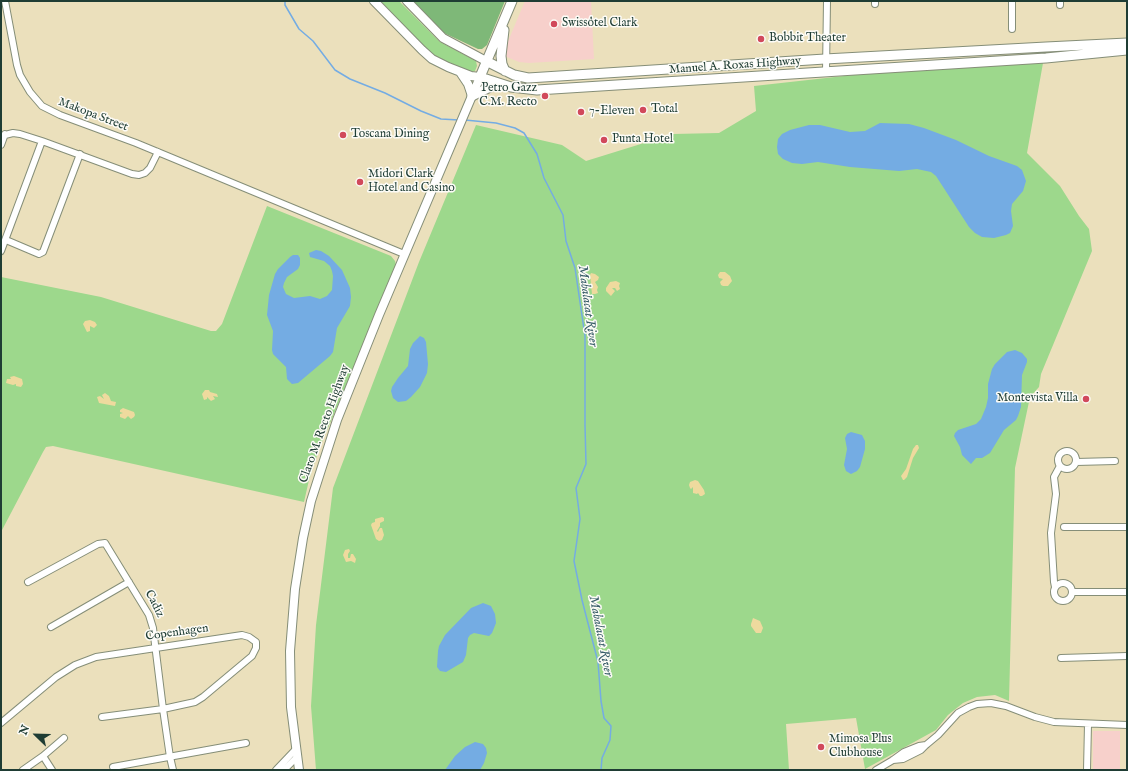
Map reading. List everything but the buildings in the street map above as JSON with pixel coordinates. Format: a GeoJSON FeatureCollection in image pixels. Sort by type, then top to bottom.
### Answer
{"type":"FeatureCollection","features":[{"type":"Feature","properties":{"kind":"main road","name":"Manuel A. Roxas Highway"},"geometry":{"type":"LineString","coordinates":[[374,1],[432,59],[471,76],[480,76],[511,87],[537,90],[1046,58],[1127,50]]}},
{"type":"Feature","properties":{"kind":"main road","name":"Manuel A. Roxas Highway"},"geometry":{"type":"LineString","coordinates":[[407,1],[443,38],[505,71],[514,75],[528,78],[1046,46],[1127,43]]}},
{"type":"Feature","properties":{"kind":"main road"},"geometry":{"type":"LineString","coordinates":[[472,96],[512,1]]}},
{"type":"Feature","properties":{"kind":"main road"},"geometry":{"type":"LineString","coordinates":[[505,71],[500,56],[507,15]]}},
{"type":"Feature","properties":{"kind":"main road"},"geometry":{"type":"LineString","coordinates":[[460,72],[468,84],[472,96]]}},
{"type":"Feature","properties":{"kind":"main road"},"geometry":{"type":"LineString","coordinates":[[472,96],[490,87],[502,84]]}},
{"type":"Feature","properties":{"kind":"main road","name":"Claro M. Recto Highway"},"geometry":{"type":"LineString","coordinates":[[299,770],[291,707],[290,651],[293,602],[307,519],[316,482],[336,420],[404,254],[472,96]]}},
{"type":"Feature","properties":{"kind":"street","name":"Makopa Street"},"geometry":{"type":"LineString","coordinates":[[5,1],[17,65],[24,84],[42,106],[60,115],[158,152],[404,254]]}},
{"type":"Feature","properties":{"kind":"street"},"geometry":{"type":"LineString","coordinates":[[826,1],[826,72]]}},
{"type":"Feature","properties":{"kind":"street"},"geometry":{"type":"LineString","coordinates":[[1012,1],[1012,29]]}},
{"type":"Feature","properties":{"kind":"street"},"geometry":{"type":"LineString","coordinates":[[1,144],[3,135],[13,133],[20,134],[80,154],[132,174],[139,175],[145,173],[150,168],[158,152]]}},
{"type":"Feature","properties":{"kind":"street"},"geometry":{"type":"LineString","coordinates":[[1,251],[42,141]]}},
{"type":"Feature","properties":{"kind":"street"},"geometry":{"type":"LineString","coordinates":[[6,240],[39,254],[43,252],[80,154]]}},
{"type":"Feature","properties":{"kind":"street"},"geometry":{"type":"LineString","coordinates":[[1073,592],[1068,600],[1065,601],[1060,600],[1055,596],[1052,533],[1056,494],[1054,477],[1060,466],[1059,457],[1065,452],[1073,454],[1076,462]]}},
{"type":"Feature","properties":{"kind":"street"},"geometry":{"type":"LineString","coordinates":[[1076,462],[1114,461]]}},
{"type":"Feature","properties":{"kind":"street"},"geometry":{"type":"LineString","coordinates":[[1060,466],[1068,469],[1073,467],[1076,462]]}},
{"type":"Feature","properties":{"kind":"street"},"geometry":{"type":"LineString","coordinates":[[1064,527],[1127,527]]}},
{"type":"Feature","properties":{"kind":"street","name":"Cadiz"},"geometry":{"type":"LineString","coordinates":[[28,582],[102,543],[105,543],[149,615],[153,628],[163,709],[173,770]]}},
{"type":"Feature","properties":{"kind":"street"},"geometry":{"type":"LineString","coordinates":[[51,628],[129,582]]}},
{"type":"Feature","properties":{"kind":"street"},"geometry":{"type":"LineString","coordinates":[[1055,587],[1060,583],[1066,583],[1071,586],[1073,592]]}},
{"type":"Feature","properties":{"kind":"street"},"geometry":{"type":"LineString","coordinates":[[1073,592],[1127,592]]}},
{"type":"Feature","properties":{"kind":"street","name":"Copenhagen"},"geometry":{"type":"LineString","coordinates":[[1,723],[56,677],[75,665],[96,657],[242,635],[249,636],[256,642],[256,648],[252,656],[203,697],[195,702],[163,709]]}},
{"type":"Feature","properties":{"kind":"street"},"geometry":{"type":"LineString","coordinates":[[1061,658],[1127,656]]}},
{"type":"Feature","properties":{"kind":"street"},"geometry":{"type":"LineString","coordinates":[[876,770],[894,760],[903,759],[921,750],[938,736],[958,713],[981,703],[1006,706],[1044,720],[1088,724],[1127,725]]}},
{"type":"Feature","properties":{"kind":"street"},"geometry":{"type":"LineString","coordinates":[[102,716],[163,709]]}},
{"type":"Feature","properties":{"kind":"street"},"geometry":{"type":"LineString","coordinates":[[1087,770],[1088,724]]}},
{"type":"Feature","properties":{"kind":"street"},"geometry":{"type":"LineString","coordinates":[[23,770],[43,756],[64,738]]}},
{"type":"Feature","properties":{"kind":"street"},"geometry":{"type":"LineString","coordinates":[[113,767],[246,743]]}},
{"type":"Feature","properties":{"kind":"street"},"geometry":{"type":"LineString","coordinates":[[276,770],[296,753]]}},
{"type":"Feature","properties":{"kind":"street"},"geometry":{"type":"LineString","coordinates":[[284,770],[296,753]]}},
{"type":"Feature","properties":{"kind":"street"},"geometry":{"type":"LineString","coordinates":[[43,756],[52,770]]}},
{"type":"Feature","properties":{"kind":"shaded area","name":"Swissôtel Clark"},"geometry":{"type":"Polygon","coordinates":[[[525,1],[591,1],[594,59],[529,63],[519,62],[507,57],[505,55],[506,46],[525,1]]]}},
{"type":"Feature","properties":{"kind":"shaded area"},"geometry":{"type":"Polygon","coordinates":[[[1093,731],[1120,731],[1120,770],[1093,770],[1093,731]]]}},
{"type":"Feature","properties":{"kind":"green space"},"geometry":{"type":"Polygon","coordinates":[[[378,1],[399,1],[440,42],[476,61],[477,66],[475,71],[471,72],[432,56],[378,1]]]}},
{"type":"Feature","properties":{"kind":"green space"},"geometry":{"type":"Polygon","coordinates":[[[413,1],[505,1],[487,45],[482,49],[478,49],[444,33],[413,1]]]}},
{"type":"Feature","properties":{"kind":"green space"},"geometry":{"type":"Polygon","coordinates":[[[1043,63],[1027,153],[1060,186],[1089,229],[1092,251],[1041,374],[1039,387],[1030,397],[1015,468],[1009,701],[995,695],[977,697],[963,703],[948,715],[936,730],[865,769],[856,718],[786,724],[789,770],[316,770],[311,706],[316,625],[333,488],[419,262],[476,125],[562,145],[586,161],[673,134],[719,133],[756,111],[754,86],[880,72],[1043,63]]]}},
{"type":"Feature","properties":{"kind":"green space"},"geometry":{"type":"Polygon","coordinates":[[[267,206],[391,256],[396,265],[395,271],[319,449],[304,502],[53,446],[46,447],[1,532],[1,277],[101,297],[211,331],[216,331],[222,324],[267,206]]]}},
{"type":"Feature","properties":{"kind":"sand"},"geometry":{"type":"Polygon","coordinates":[[[720,272],[725,272],[730,276],[732,281],[728,286],[721,285],[720,282],[723,279],[719,278],[718,275],[720,272]]]}},
{"type":"Feature","properties":{"kind":"sand"},"geometry":{"type":"Polygon","coordinates":[[[591,273],[599,277],[595,282],[598,287],[598,293],[595,294],[592,294],[591,273]]]}},
{"type":"Feature","properties":{"kind":"sand"},"geometry":{"type":"Polygon","coordinates":[[[616,281],[620,283],[620,289],[617,291],[615,288],[612,288],[615,291],[611,296],[606,291],[606,288],[610,282],[616,281]]]}},
{"type":"Feature","properties":{"kind":"sand"},"geometry":{"type":"Polygon","coordinates":[[[90,320],[95,322],[97,325],[94,328],[90,326],[90,331],[87,332],[83,324],[85,321],[90,320]]]}},
{"type":"Feature","properties":{"kind":"sand"},"geometry":{"type":"Polygon","coordinates":[[[14,376],[22,379],[23,384],[21,387],[16,386],[16,384],[13,385],[6,383],[7,379],[11,379],[10,377],[14,376]]]}},
{"type":"Feature","properties":{"kind":"sand"},"geometry":{"type":"Polygon","coordinates":[[[205,390],[209,390],[210,392],[217,394],[218,397],[213,396],[215,399],[211,401],[207,397],[207,399],[204,400],[202,394],[205,390]]]}},
{"type":"Feature","properties":{"kind":"sand"},"geometry":{"type":"Polygon","coordinates":[[[105,393],[109,396],[111,401],[116,402],[115,406],[99,403],[97,397],[100,396],[104,399],[102,395],[105,393]]]}},
{"type":"Feature","properties":{"kind":"sand"},"geometry":{"type":"Polygon","coordinates":[[[123,408],[134,412],[134,417],[131,419],[128,416],[125,419],[120,417],[120,414],[123,413],[120,412],[120,410],[123,408]]]}},
{"type":"Feature","properties":{"kind":"sand"},"geometry":{"type":"Polygon","coordinates":[[[916,445],[918,445],[919,448],[913,458],[907,477],[903,480],[901,476],[906,469],[913,449],[916,445]]]}},
{"type":"Feature","properties":{"kind":"sand"},"geometry":{"type":"Polygon","coordinates":[[[695,480],[698,481],[704,490],[705,494],[702,496],[698,493],[693,493],[693,487],[691,489],[690,488],[690,482],[695,480]]]}},
{"type":"Feature","properties":{"kind":"sand"},"geometry":{"type":"Polygon","coordinates":[[[382,517],[384,518],[384,521],[380,523],[377,531],[378,532],[380,528],[382,528],[384,535],[382,540],[379,541],[376,539],[371,525],[375,522],[375,519],[382,517]]]}},
{"type":"Feature","properties":{"kind":"sand"},"geometry":{"type":"Polygon","coordinates":[[[349,549],[350,551],[348,558],[350,558],[351,554],[353,554],[356,559],[355,563],[351,561],[346,562],[343,555],[345,550],[349,549]]]}},
{"type":"Feature","properties":{"kind":"sand"},"geometry":{"type":"Polygon","coordinates":[[[753,618],[760,621],[763,628],[761,633],[756,633],[751,626],[753,618]]]}},
{"type":"Feature","properties":{"kind":"water"},"geometry":{"type":"Polygon","coordinates":[[[880,123],[909,124],[924,128],[956,140],[989,156],[1017,166],[1022,170],[1026,181],[1023,191],[1012,204],[1011,211],[1013,226],[1010,233],[994,238],[982,237],[975,233],[969,227],[936,176],[931,172],[917,169],[899,171],[850,167],[818,162],[802,164],[792,163],[783,159],[778,154],[778,139],[782,134],[790,130],[809,125],[820,125],[850,132],[865,131],[880,123]]]}},
{"type":"Feature","properties":{"kind":"water"},"geometry":{"type":"Polygon","coordinates":[[[316,250],[329,256],[342,270],[350,288],[350,306],[337,328],[333,352],[298,383],[292,384],[287,379],[286,367],[273,354],[273,331],[267,315],[269,295],[278,269],[290,257],[293,255],[298,255],[300,258],[300,265],[298,269],[287,277],[284,283],[283,287],[286,294],[294,298],[310,296],[320,299],[327,296],[332,290],[332,271],[330,266],[324,261],[310,257],[309,253],[316,250]]]}},
{"type":"Feature","properties":{"kind":"water"},"geometry":{"type":"Polygon","coordinates":[[[420,336],[424,338],[426,342],[428,364],[427,373],[420,387],[411,397],[406,401],[398,402],[393,398],[391,391],[392,387],[408,366],[410,349],[413,343],[420,336]]]}},
{"type":"Feature","properties":{"kind":"water"},"geometry":{"type":"Polygon","coordinates":[[[1015,350],[1022,353],[1027,359],[1022,375],[1021,407],[1018,416],[1016,420],[1004,430],[990,453],[982,458],[976,458],[971,464],[962,455],[960,447],[954,436],[955,433],[958,430],[976,424],[981,419],[988,398],[988,384],[992,369],[1007,352],[1015,350]]]}},
{"type":"Feature","properties":{"kind":"water"},"geometry":{"type":"Polygon","coordinates":[[[851,432],[862,435],[865,441],[865,449],[860,467],[857,471],[851,474],[846,471],[844,465],[847,449],[845,438],[847,434],[851,432]]]}},
{"type":"Feature","properties":{"kind":"water"},"geometry":{"type":"Polygon","coordinates":[[[483,603],[491,606],[495,614],[496,623],[492,633],[489,636],[474,633],[470,635],[463,662],[446,672],[440,671],[437,667],[438,651],[445,635],[471,608],[483,603]]]}},
{"type":"Feature","properties":{"kind":"water"},"geometry":{"type":"Polygon","coordinates":[[[475,742],[483,744],[487,753],[480,770],[445,770],[455,756],[465,747],[475,742]]]}},
{"type":"Feature","properties":{"kind":"waterway","name":"Mabalacat River"},"geometry":{"type":"LineString","coordinates":[[285,1],[285,5],[299,29],[313,41],[335,70],[350,79],[385,93],[421,111],[441,119],[459,120]]}},
{"type":"Feature","properties":{"kind":"waterway","name":"Mabalacat River"},"geometry":{"type":"LineString","coordinates":[[465,120],[496,123],[515,128],[524,133],[537,154],[544,178],[563,215],[566,241],[575,268],[585,336],[586,464],[576,488],[580,519],[574,561],[582,600],[598,662],[604,718],[611,726],[610,740],[602,758],[601,770]]}},
{"type":"Feature","properties":{"kind":"place","name":"Swissôtel Clark"},"geometry":{"type":"Point","coordinates":[554,24]}},
{"type":"Feature","properties":{"kind":"place","name":"Bobbit Theater"},"geometry":{"type":"Point","coordinates":[761,39]}},
{"type":"Feature","properties":{"kind":"place","name":"Petro Gazz C.M. Recto"},"geometry":{"type":"Point","coordinates":[545,96]}},
{"type":"Feature","properties":{"kind":"place","name":"Total"},"geometry":{"type":"Point","coordinates":[643,110]}},
{"type":"Feature","properties":{"kind":"place","name":"7-Eleven"},"geometry":{"type":"Point","coordinates":[581,112]}},
{"type":"Feature","properties":{"kind":"place","name":"Toscana Dining"},"geometry":{"type":"Point","coordinates":[343,135]}},
{"type":"Feature","properties":{"kind":"place","name":"Punta Hotel"},"geometry":{"type":"Point","coordinates":[604,140]}},
{"type":"Feature","properties":{"kind":"place","name":"Midori Clark Hotel and Casino"},"geometry":{"type":"Point","coordinates":[360,182]}},
{"type":"Feature","properties":{"kind":"place","name":"Montevista Villa"},"geometry":{"type":"Point","coordinates":[1086,399]}},
{"type":"Feature","properties":{"kind":"place","name":"Mimosa Plus Clubhouse"},"geometry":{"type":"Point","coordinates":[821,747]}}]}
